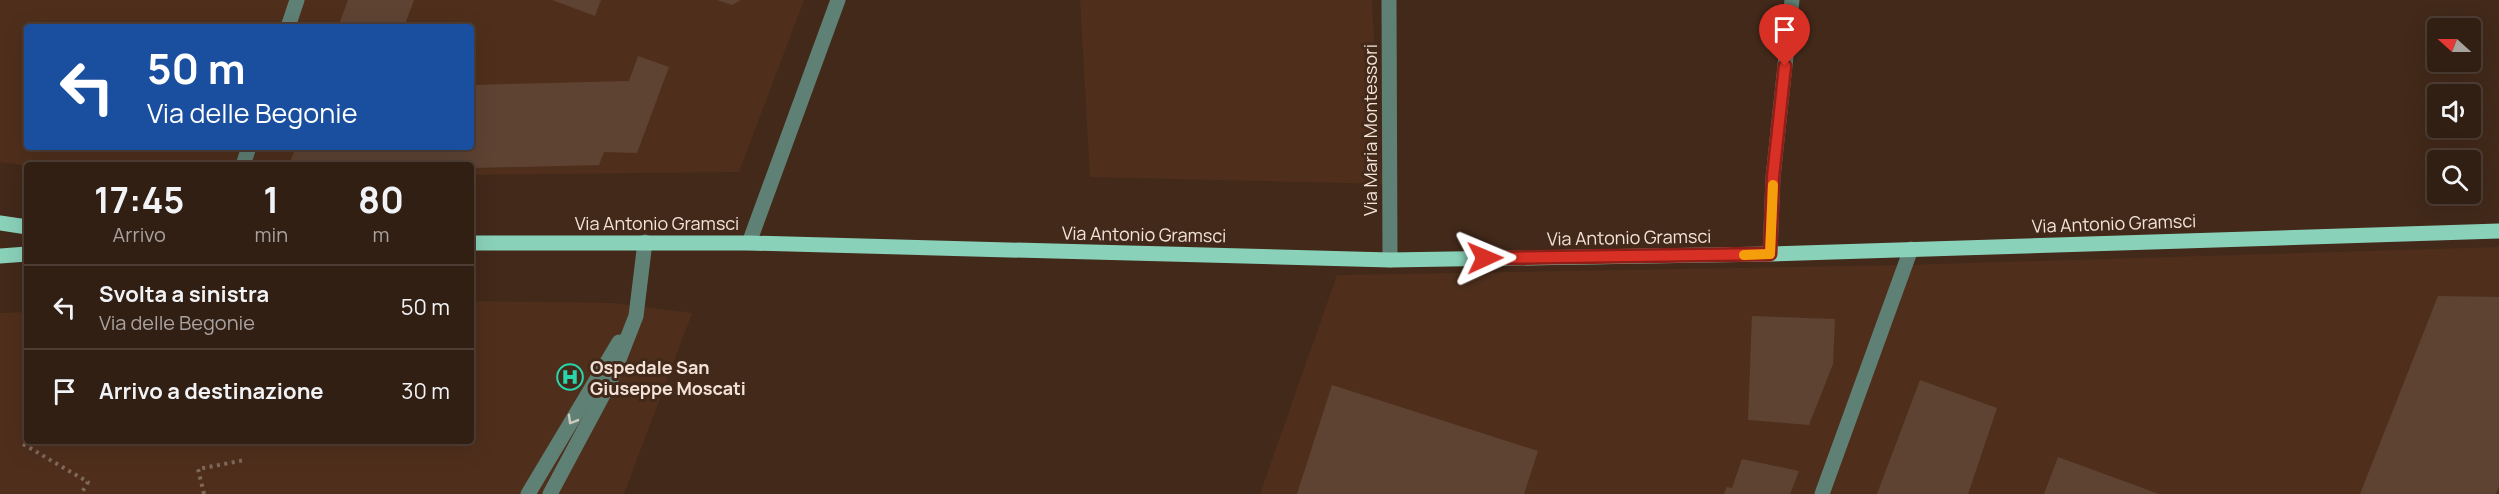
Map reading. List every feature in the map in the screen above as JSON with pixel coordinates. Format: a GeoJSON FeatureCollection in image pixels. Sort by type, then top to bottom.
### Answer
{"type":"FeatureCollection","features":[{"type":"Feature","properties":{"kind":"main road"},"geometry":{"type":"LineString","coordinates":[[0,223],[24,227]]}},
{"type":"Feature","properties":{"kind":"main road","name":"Via Antonio Gramsci"},"geometry":{"type":"LineString","coordinates":[[474,243],[749,243],[1390,260],[1770,254],[2499,231]]}},
{"type":"Feature","properties":{"kind":"main road"},"geometry":{"type":"LineString","coordinates":[[0,256],[24,254]]}},
{"type":"Feature","properties":{"kind":"street"},"geometry":{"type":"LineString","coordinates":[[289,24],[297,0]]}},
{"type":"Feature","properties":{"kind":"street"},"geometry":{"type":"LineString","coordinates":[[749,243],[838,0]]}},
{"type":"Feature","properties":{"kind":"street","name":"Via Maria Montessori"},"geometry":{"type":"LineString","coordinates":[[1389,0],[1390,260]]}},
{"type":"Feature","properties":{"kind":"street"},"geometry":{"type":"LineString","coordinates":[[1770,254],[1773,177],[1792,0]]}},
{"type":"Feature","properties":{"kind":"street"},"geometry":{"type":"LineString","coordinates":[[550,494],[611,380],[636,316],[645,242]]}},
{"type":"Feature","properties":{"kind":"street"},"geometry":{"type":"LineString","coordinates":[[1822,494],[1911,249]]}},
{"type":"Feature","properties":{"kind":"street"},"geometry":{"type":"LineString","coordinates":[[528,494],[603,366],[636,316]]}},
{"type":"Feature","properties":{"kind":"path"},"geometry":{"type":"LineString","coordinates":[[23,444],[88,482],[81,494]]}},
{"type":"Feature","properties":{"kind":"path"},"geometry":{"type":"LineString","coordinates":[[204,494],[198,469],[245,460]]}},
{"type":"Feature","properties":{"kind":"shaded area"},"geometry":{"type":"Polygon","coordinates":[[[0,0],[804,0],[739,172],[474,175],[474,162],[24,162],[24,166],[0,162],[0,0]]]}},
{"type":"Feature","properties":{"kind":"shaded area"},"geometry":{"type":"Polygon","coordinates":[[[1080,0],[1372,0],[1382,184],[1090,177],[1080,0]]]}},
{"type":"Feature","properties":{"kind":"shaded area"},"geometry":{"type":"Polygon","coordinates":[[[2499,247],[2499,494],[1260,494],[1337,275],[1904,265],[2499,247]]]}},
{"type":"Feature","properties":{"kind":"shaded area","name":"Ospedale San Giuseppe Moscati"},"geometry":{"type":"Polygon","coordinates":[[[474,301],[614,303],[692,313],[624,494],[0,494],[0,313],[24,312],[24,444],[474,444],[474,301]]]}},
{"type":"Feature","properties":{"kind":"building"},"geometry":{"type":"Polygon","coordinates":[[[348,0],[414,0],[405,24],[339,24],[348,0]]]}},
{"type":"Feature","properties":{"kind":"building"},"geometry":{"type":"Polygon","coordinates":[[[552,0],[601,0],[595,16],[552,0]]]}},
{"type":"Feature","properties":{"kind":"building"},"geometry":{"type":"Polygon","coordinates":[[[717,0],[741,0],[732,5],[717,0]]]}},
{"type":"Feature","properties":{"kind":"building"},"geometry":{"type":"Polygon","coordinates":[[[638,56],[669,67],[637,153],[604,152],[599,165],[474,168],[474,162],[290,162],[295,150],[474,150],[474,85],[629,81],[638,56]]]}},
{"type":"Feature","properties":{"kind":"building"},"geometry":{"type":"Polygon","coordinates":[[[2438,296],[2499,297],[2499,486],[2496,494],[2360,494],[2438,296]]]}},
{"type":"Feature","properties":{"kind":"building"},"geometry":{"type":"Polygon","coordinates":[[[1752,316],[1835,319],[1833,364],[1809,425],[1748,420],[1752,316]]]}},
{"type":"Feature","properties":{"kind":"building"},"geometry":{"type":"Polygon","coordinates":[[[1920,380],[1997,408],[1968,494],[1877,494],[1920,380]]]}},
{"type":"Feature","properties":{"kind":"building"},"geometry":{"type":"Polygon","coordinates":[[[1332,385],[1538,451],[1524,494],[1297,494],[1332,385]]]}},
{"type":"Feature","properties":{"kind":"building"},"geometry":{"type":"Polygon","coordinates":[[[2058,457],[2159,494],[2044,494],[2058,457]]]}},
{"type":"Feature","properties":{"kind":"building"},"geometry":{"type":"Polygon","coordinates":[[[1742,459],[1799,471],[1790,494],[1724,494],[1727,487],[1732,488],[1742,459]]]}},
{"type":"Feature","properties":{"kind":"slow traffic"},"geometry":{"type":"LineString","coordinates":[[1744,255],[1770,254],[1773,185]]}},
{"type":"Feature","properties":{"kind":"place","name":"Ospedale San Giuseppe Moscati"},"geometry":{"type":"Point","coordinates":[570,377]}},
{"type":"Feature","properties":{"kind":"route"},"geometry":{"type":"LineString","coordinates":[[1485,258],[1770,254],[1773,177],[1785,66]]}}]}
